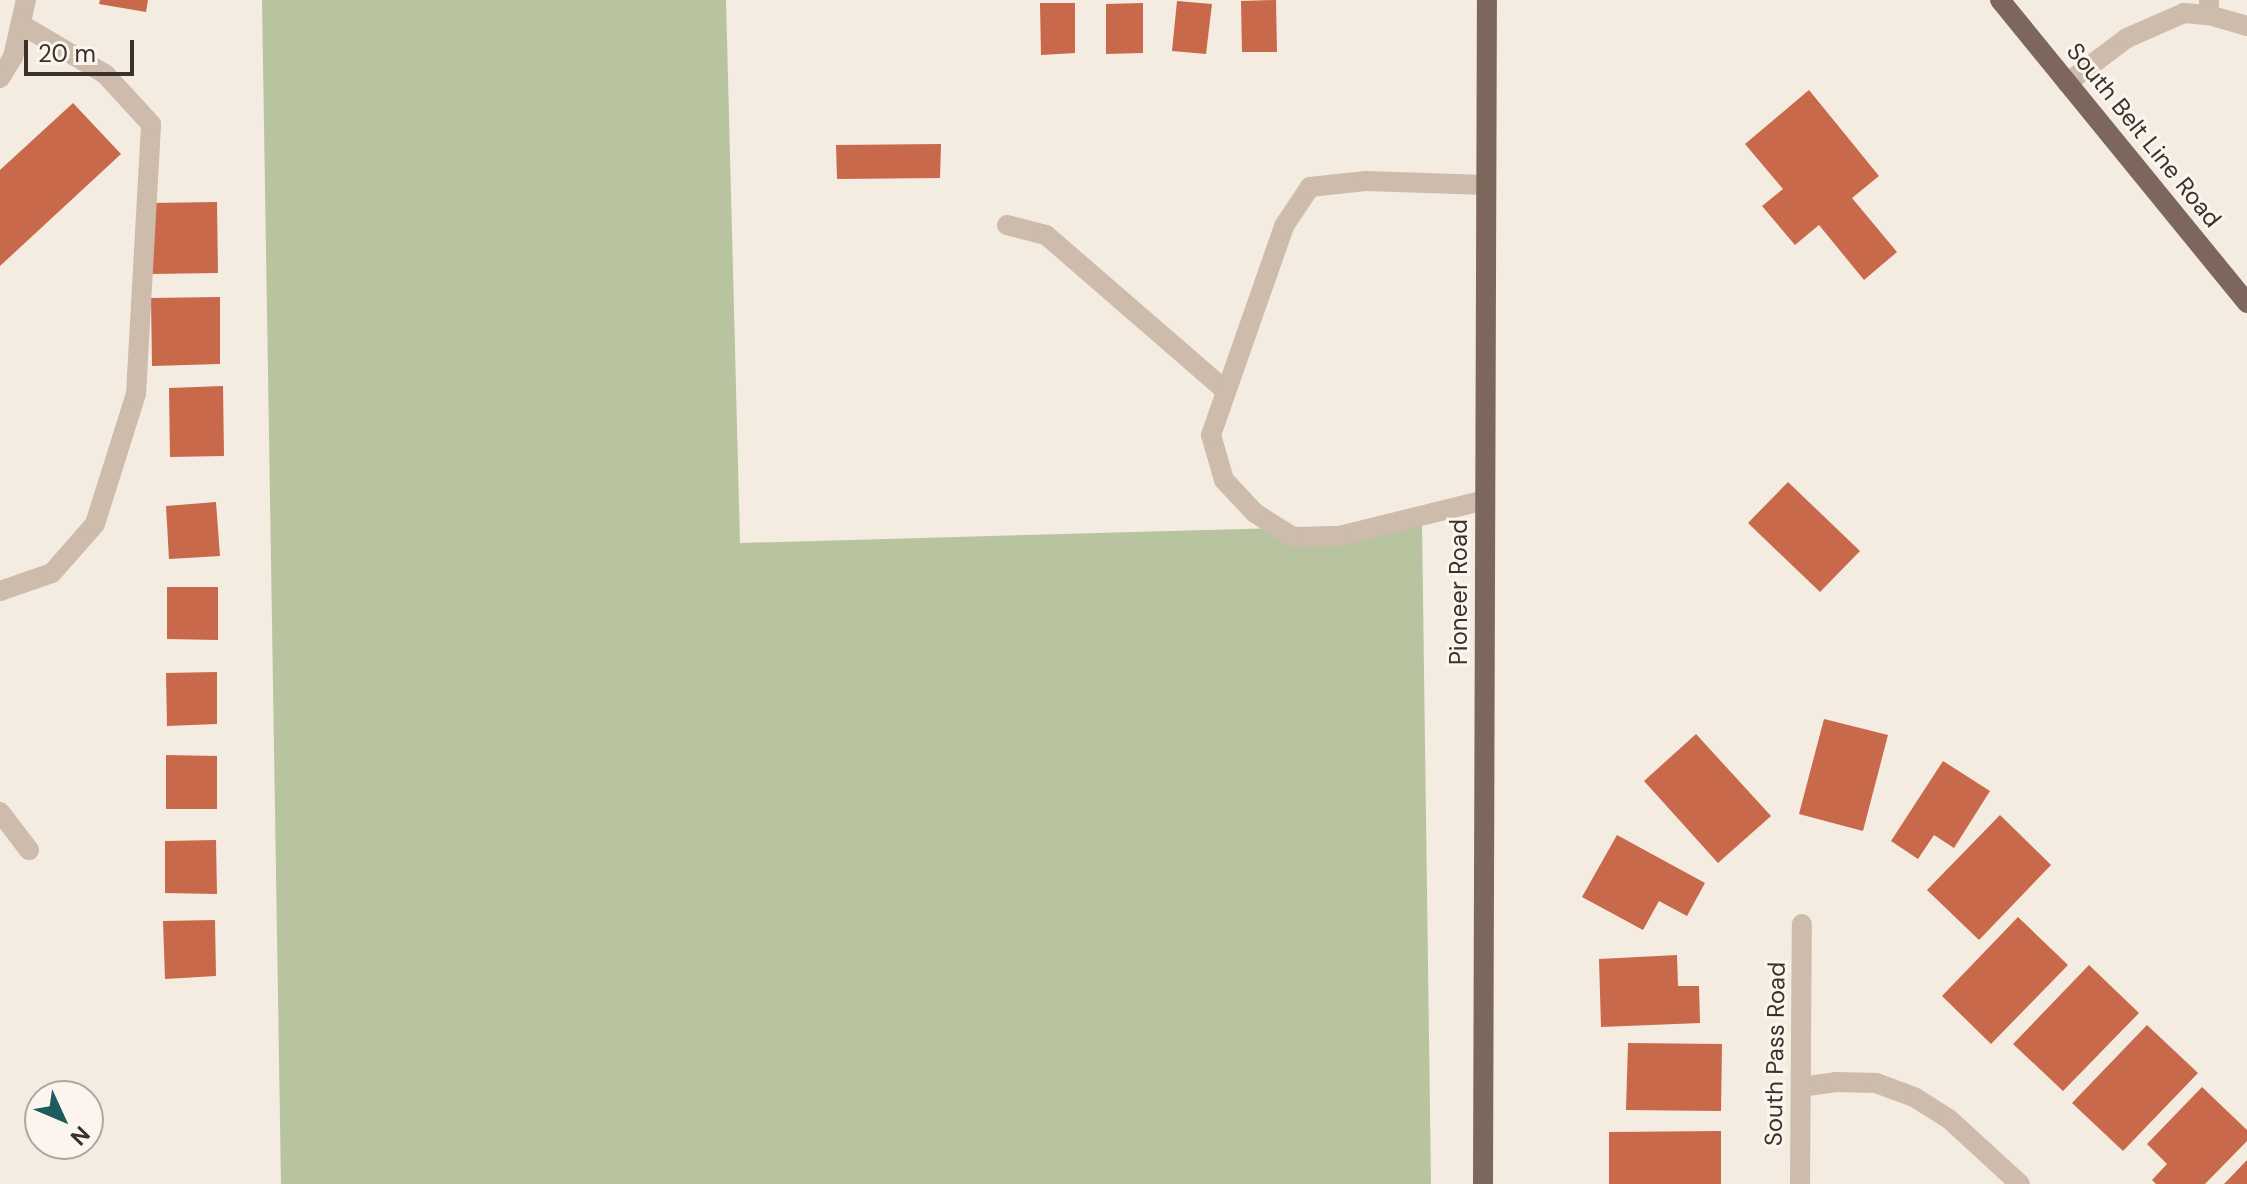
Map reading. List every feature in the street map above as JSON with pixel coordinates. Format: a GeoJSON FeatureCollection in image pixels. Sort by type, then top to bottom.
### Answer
{"type":"FeatureCollection","features":[{"type":"Feature","properties":{"kind":"main road","name":"Pioneer Road"},"geometry":{"type":"LineString","coordinates":[[1483,1184],[1487,0]]}},
{"type":"Feature","properties":{"kind":"main road","name":"South Belt Line Road"},"geometry":{"type":"LineString","coordinates":[[2000,0],[2247,303]]}},
{"type":"Feature","properties":{"kind":"street"},"geometry":{"type":"LineString","coordinates":[[0,78],[13,57],[26,0]]}},
{"type":"Feature","properties":{"kind":"street"},"geometry":{"type":"LineString","coordinates":[[2067,83],[2127,38],[2184,13],[2209,7],[2247,26]]}},
{"type":"Feature","properties":{"kind":"street"},"geometry":{"type":"LineString","coordinates":[[0,591],[52,573],[95,524],[136,394],[151,124],[105,74],[22,25]]}},
{"type":"Feature","properties":{"kind":"street"},"geometry":{"type":"LineString","coordinates":[[1485,500],[1340,536],[1293,537],[1255,513],[1224,480],[1211,435],[1284,226],[1310,187],[1366,181],[1486,185]]}},
{"type":"Feature","properties":{"kind":"street"},"geometry":{"type":"LineString","coordinates":[[1007,225],[1046,235],[1226,391]]}},
{"type":"Feature","properties":{"kind":"street"},"geometry":{"type":"LineString","coordinates":[[0,812],[29,850]]}},
{"type":"Feature","properties":{"kind":"street","name":"South Pass Road"},"geometry":{"type":"LineString","coordinates":[[1800,1184],[1802,924]]}},
{"type":"Feature","properties":{"kind":"street"},"geometry":{"type":"LineString","coordinates":[[1801,1087],[1836,1082],[1876,1083],[1914,1097],[1949,1119],[2020,1184]]}},
{"type":"Feature","properties":{"kind":"green space"},"geometry":{"type":"Polygon","coordinates":[[[262,0],[726,0],[740,543],[1422,524],[1431,1184],[281,1184],[262,0]]]}},
{"type":"Feature","properties":{"kind":"building"},"geometry":{"type":"Polygon","coordinates":[[[100,0],[148,0],[146,12],[99,4],[100,0]]]}},
{"type":"Feature","properties":{"kind":"building"},"geometry":{"type":"Polygon","coordinates":[[[1276,0],[1277,52],[1242,52],[1241,1],[1276,0]]]}},
{"type":"Feature","properties":{"kind":"building"},"geometry":{"type":"Polygon","coordinates":[[[1177,1],[1212,4],[1206,54],[1172,51],[1177,1]]]}},
{"type":"Feature","properties":{"kind":"building"},"geometry":{"type":"Polygon","coordinates":[[[1040,3],[1075,3],[1075,53],[1041,55],[1040,3]]]}},
{"type":"Feature","properties":{"kind":"building"},"geometry":{"type":"Polygon","coordinates":[[[1143,3],[1143,53],[1106,54],[1106,4],[1143,3]]]}},
{"type":"Feature","properties":{"kind":"building"},"geometry":{"type":"Polygon","coordinates":[[[1809,90],[1879,176],[1852,198],[1897,252],[1864,280],[1819,225],[1795,245],[1762,206],[1783,189],[1745,144],[1809,90]]]}},
{"type":"Feature","properties":{"kind":"building"},"geometry":{"type":"Polygon","coordinates":[[[73,103],[121,154],[0,266],[0,170],[73,103]]]}},
{"type":"Feature","properties":{"kind":"building"},"geometry":{"type":"Polygon","coordinates":[[[941,144],[940,178],[837,179],[836,145],[941,144]]]}},
{"type":"Feature","properties":{"kind":"building"},"geometry":{"type":"Polygon","coordinates":[[[217,202],[218,273],[151,274],[149,203],[217,202]]]}},
{"type":"Feature","properties":{"kind":"building"},"geometry":{"type":"Polygon","coordinates":[[[220,297],[220,364],[152,366],[151,298],[220,297]]]}},
{"type":"Feature","properties":{"kind":"building"},"geometry":{"type":"Polygon","coordinates":[[[223,386],[224,456],[170,457],[169,388],[223,386]]]}},
{"type":"Feature","properties":{"kind":"building"},"geometry":{"type":"Polygon","coordinates":[[[1788,482],[1860,551],[1820,592],[1748,523],[1788,482]]]}},
{"type":"Feature","properties":{"kind":"building"},"geometry":{"type":"Polygon","coordinates":[[[216,502],[220,556],[169,559],[166,506],[216,502]]]}},
{"type":"Feature","properties":{"kind":"building"},"geometry":{"type":"Polygon","coordinates":[[[167,587],[218,587],[218,640],[167,639],[167,587]]]}},
{"type":"Feature","properties":{"kind":"building"},"geometry":{"type":"Polygon","coordinates":[[[217,672],[217,724],[167,726],[166,673],[217,672]]]}},
{"type":"Feature","properties":{"kind":"building"},"geometry":{"type":"Polygon","coordinates":[[[1824,719],[1888,735],[1863,831],[1799,814],[1824,719]]]}},
{"type":"Feature","properties":{"kind":"building"},"geometry":{"type":"Polygon","coordinates":[[[1696,734],[1771,816],[1718,863],[1644,781],[1696,734]]]}},
{"type":"Feature","properties":{"kind":"building"},"geometry":{"type":"Polygon","coordinates":[[[166,755],[217,756],[217,809],[166,809],[166,755]]]}},
{"type":"Feature","properties":{"kind":"building"},"geometry":{"type":"Polygon","coordinates":[[[1943,761],[1990,791],[1954,848],[1934,835],[1918,859],[1891,841],[1943,761]]]}},
{"type":"Feature","properties":{"kind":"building"},"geometry":{"type":"Polygon","coordinates":[[[2000,815],[2051,865],[1979,940],[1927,890],[2000,815]]]}},
{"type":"Feature","properties":{"kind":"building"},"geometry":{"type":"Polygon","coordinates":[[[1617,835],[1705,883],[1687,916],[1659,901],[1643,930],[1582,897],[1617,835]]]}},
{"type":"Feature","properties":{"kind":"building"},"geometry":{"type":"Polygon","coordinates":[[[216,840],[217,894],[165,893],[165,841],[216,840]]]}},
{"type":"Feature","properties":{"kind":"building"},"geometry":{"type":"Polygon","coordinates":[[[2018,917],[2068,965],[1991,1044],[1942,996],[2018,917]]]}},
{"type":"Feature","properties":{"kind":"building"},"geometry":{"type":"Polygon","coordinates":[[[215,920],[216,976],[165,979],[163,921],[215,920]]]}},
{"type":"Feature","properties":{"kind":"building"},"geometry":{"type":"Polygon","coordinates":[[[1677,955],[1678,986],[1699,986],[1700,1023],[1601,1027],[1599,959],[1677,955]]]}},
{"type":"Feature","properties":{"kind":"building"},"geometry":{"type":"Polygon","coordinates":[[[2089,965],[2139,1013],[2063,1091],[2013,1044],[2089,965]]]}},
{"type":"Feature","properties":{"kind":"building"},"geometry":{"type":"Polygon","coordinates":[[[2147,1025],[2198,1073],[2123,1151],[2072,1103],[2147,1025]]]}},
{"type":"Feature","properties":{"kind":"building"},"geometry":{"type":"Polygon","coordinates":[[[1628,1043],[1722,1044],[1721,1111],[1626,1110],[1628,1043]]]}},
{"type":"Feature","properties":{"kind":"building"},"geometry":{"type":"Polygon","coordinates":[[[2202,1087],[2247,1130],[2247,1141],[2205,1184],[2156,1184],[2152,1180],[2167,1164],[2147,1144],[2202,1087]]]}},
{"type":"Feature","properties":{"kind":"building"},"geometry":{"type":"Polygon","coordinates":[[[1721,1131],[1721,1184],[1609,1184],[1609,1132],[1721,1131]]]}},
{"type":"Feature","properties":{"kind":"building"},"geometry":{"type":"Polygon","coordinates":[[[2247,1160],[2247,1184],[2224,1184],[2247,1160]]]}}]}
